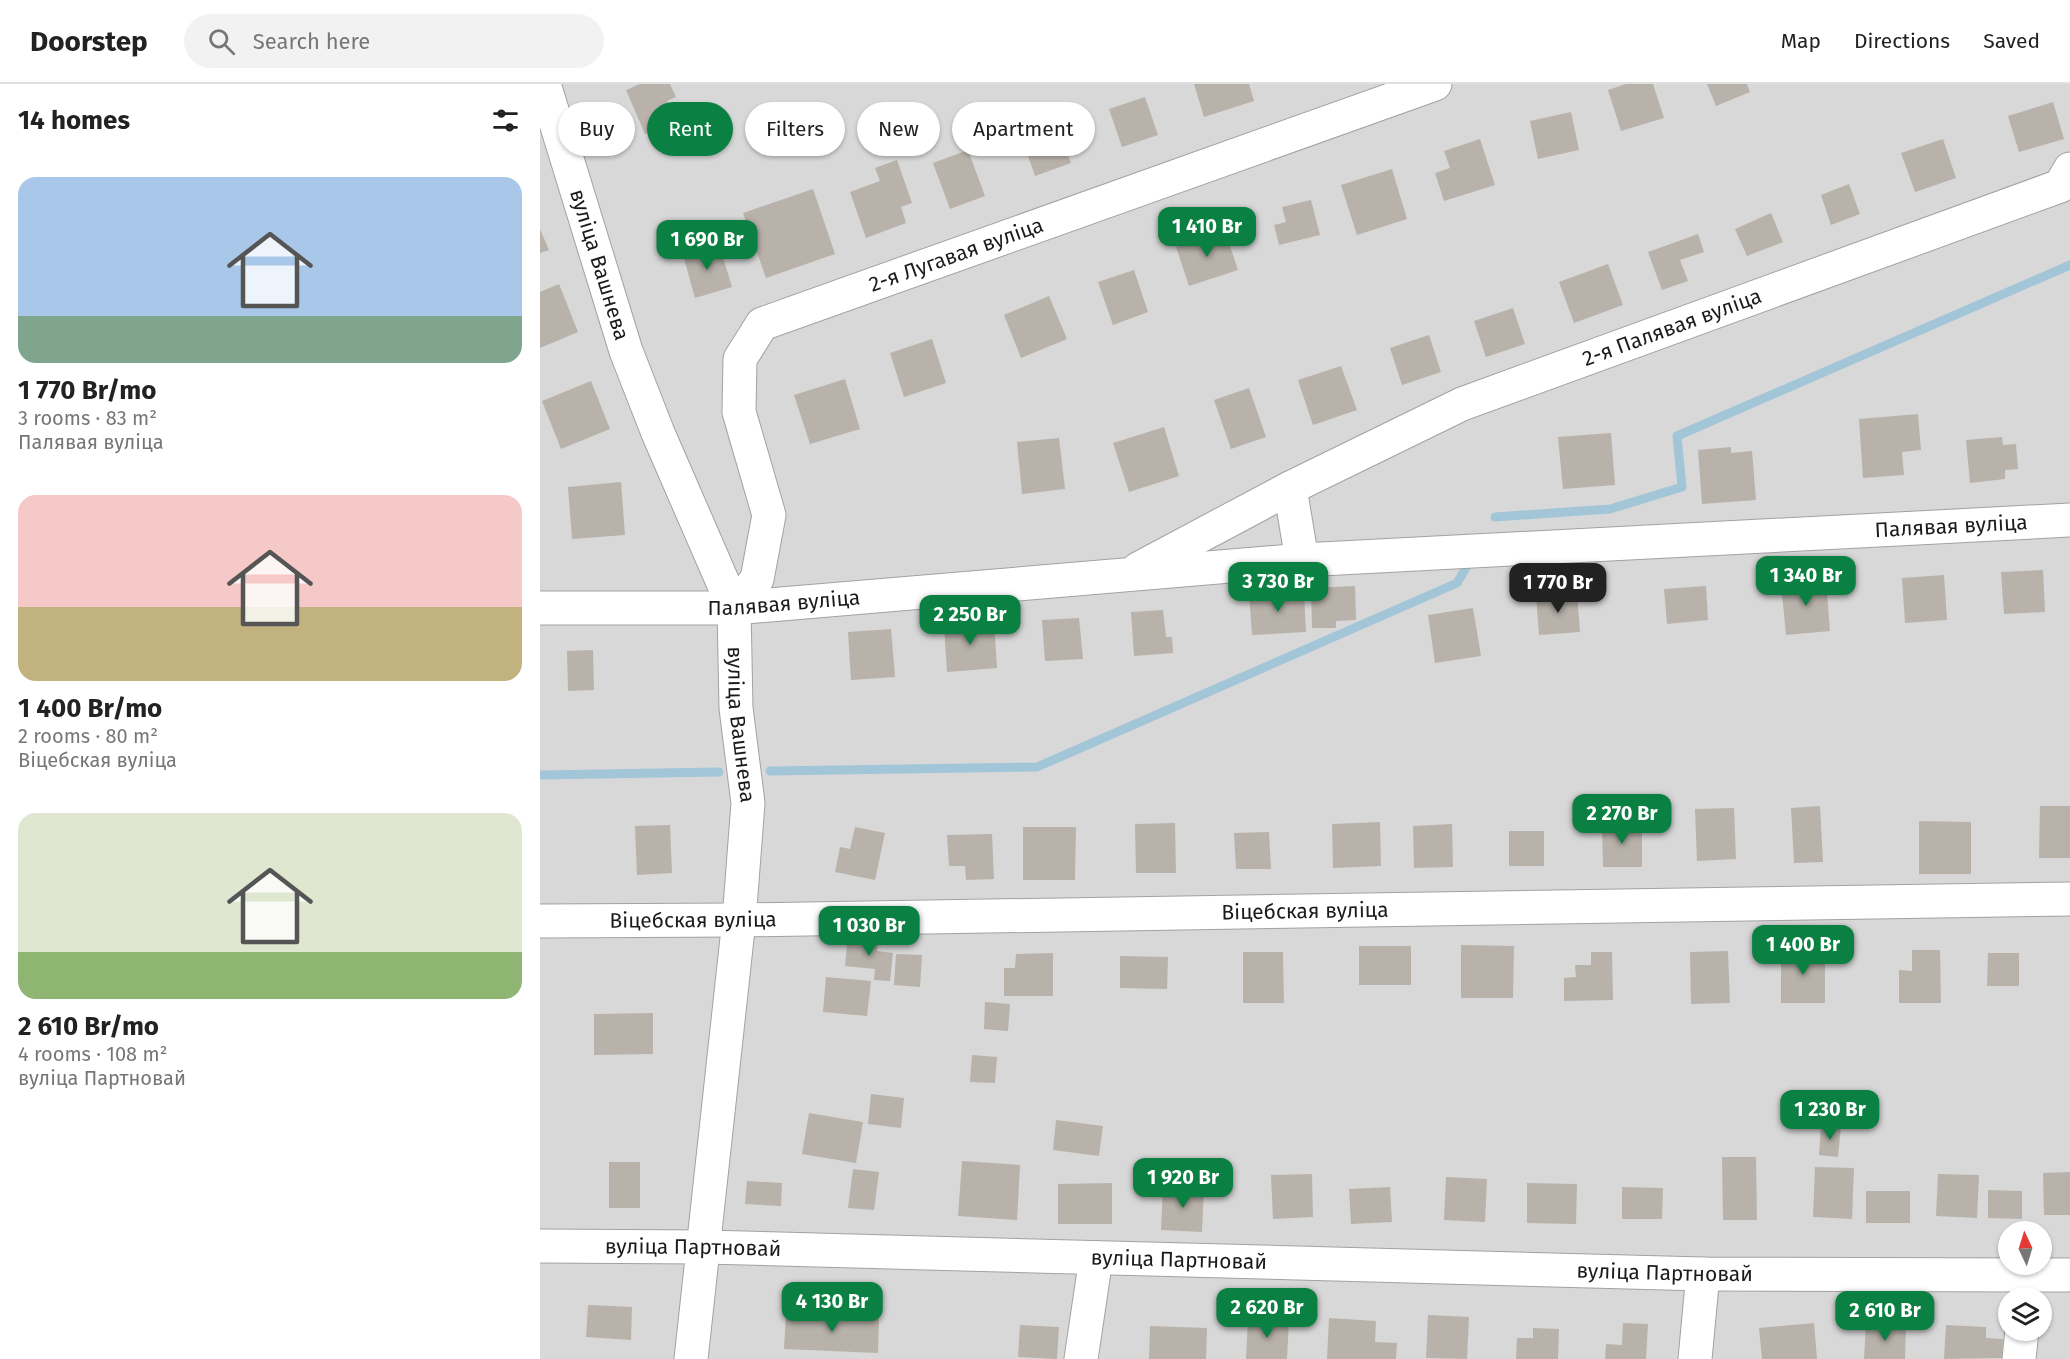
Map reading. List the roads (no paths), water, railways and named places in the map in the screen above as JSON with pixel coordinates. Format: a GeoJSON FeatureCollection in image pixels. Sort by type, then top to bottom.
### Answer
{"type":"FeatureCollection","features":[{"type":"Feature","properties":{"kind":"street","name":"вуліца Вашнева"},"geometry":{"type":"LineString","coordinates":[[544,84],[626,351],[658,433],[734,608],[736,708],[748,803],[739,920],[691,1359]]}},
{"type":"Feature","properties":{"kind":"street","name":"2-я Лугавая вуліца"},"geometry":{"type":"LineString","coordinates":[[734,608],[757,579],[769,515],[739,412],[740,359],[762,324],[1435,84]]}},
{"type":"Feature","properties":{"kind":"street","name":"2-я Палявая вуліца"},"geometry":{"type":"LineString","coordinates":[[1127,575],[1290,488],[1462,404],[2065,177]]}},
{"type":"Feature","properties":{"kind":"street"},"geometry":{"type":"LineString","coordinates":[[1290,488],[1302,560]]}},
{"type":"Feature","properties":{"kind":"street","name":"Палявая вуліца"},"geometry":{"type":"LineString","coordinates":[[540,608],[734,608],[1302,560],[2070,520]]}},
{"type":"Feature","properties":{"kind":"street","name":"Віцебская вуліца"},"geometry":{"type":"LineString","coordinates":[[540,921],[739,920],[2070,899]]}},
{"type":"Feature","properties":{"kind":"street","name":"вуліца Партновай"},"geometry":{"type":"LineString","coordinates":[[540,1246],[705,1247],[1703,1274],[2025,1287],[2070,1275]]}},
{"type":"Feature","properties":{"kind":"street"},"geometry":{"type":"LineString","coordinates":[[1081,1359],[1096,1258]]}},
{"type":"Feature","properties":{"kind":"street"},"geometry":{"type":"LineString","coordinates":[[1695,1359],[1703,1274]]}},
{"type":"Feature","properties":{"kind":"street"},"geometry":{"type":"LineString","coordinates":[[2019,1359],[2021,1341]]}},
{"type":"Feature","properties":{"kind":"waterway"},"geometry":{"type":"LineString","coordinates":[[1495,517],[1610,509],[1682,487],[1677,436],[2070,265]]}},
{"type":"Feature","properties":{"kind":"waterway"},"geometry":{"type":"LineString","coordinates":[[770,771],[1037,767],[1457,583],[1470,561]]}},
{"type":"Feature","properties":{"kind":"waterway"},"geometry":{"type":"LineString","coordinates":[[540,775],[719,772]]}}]}
